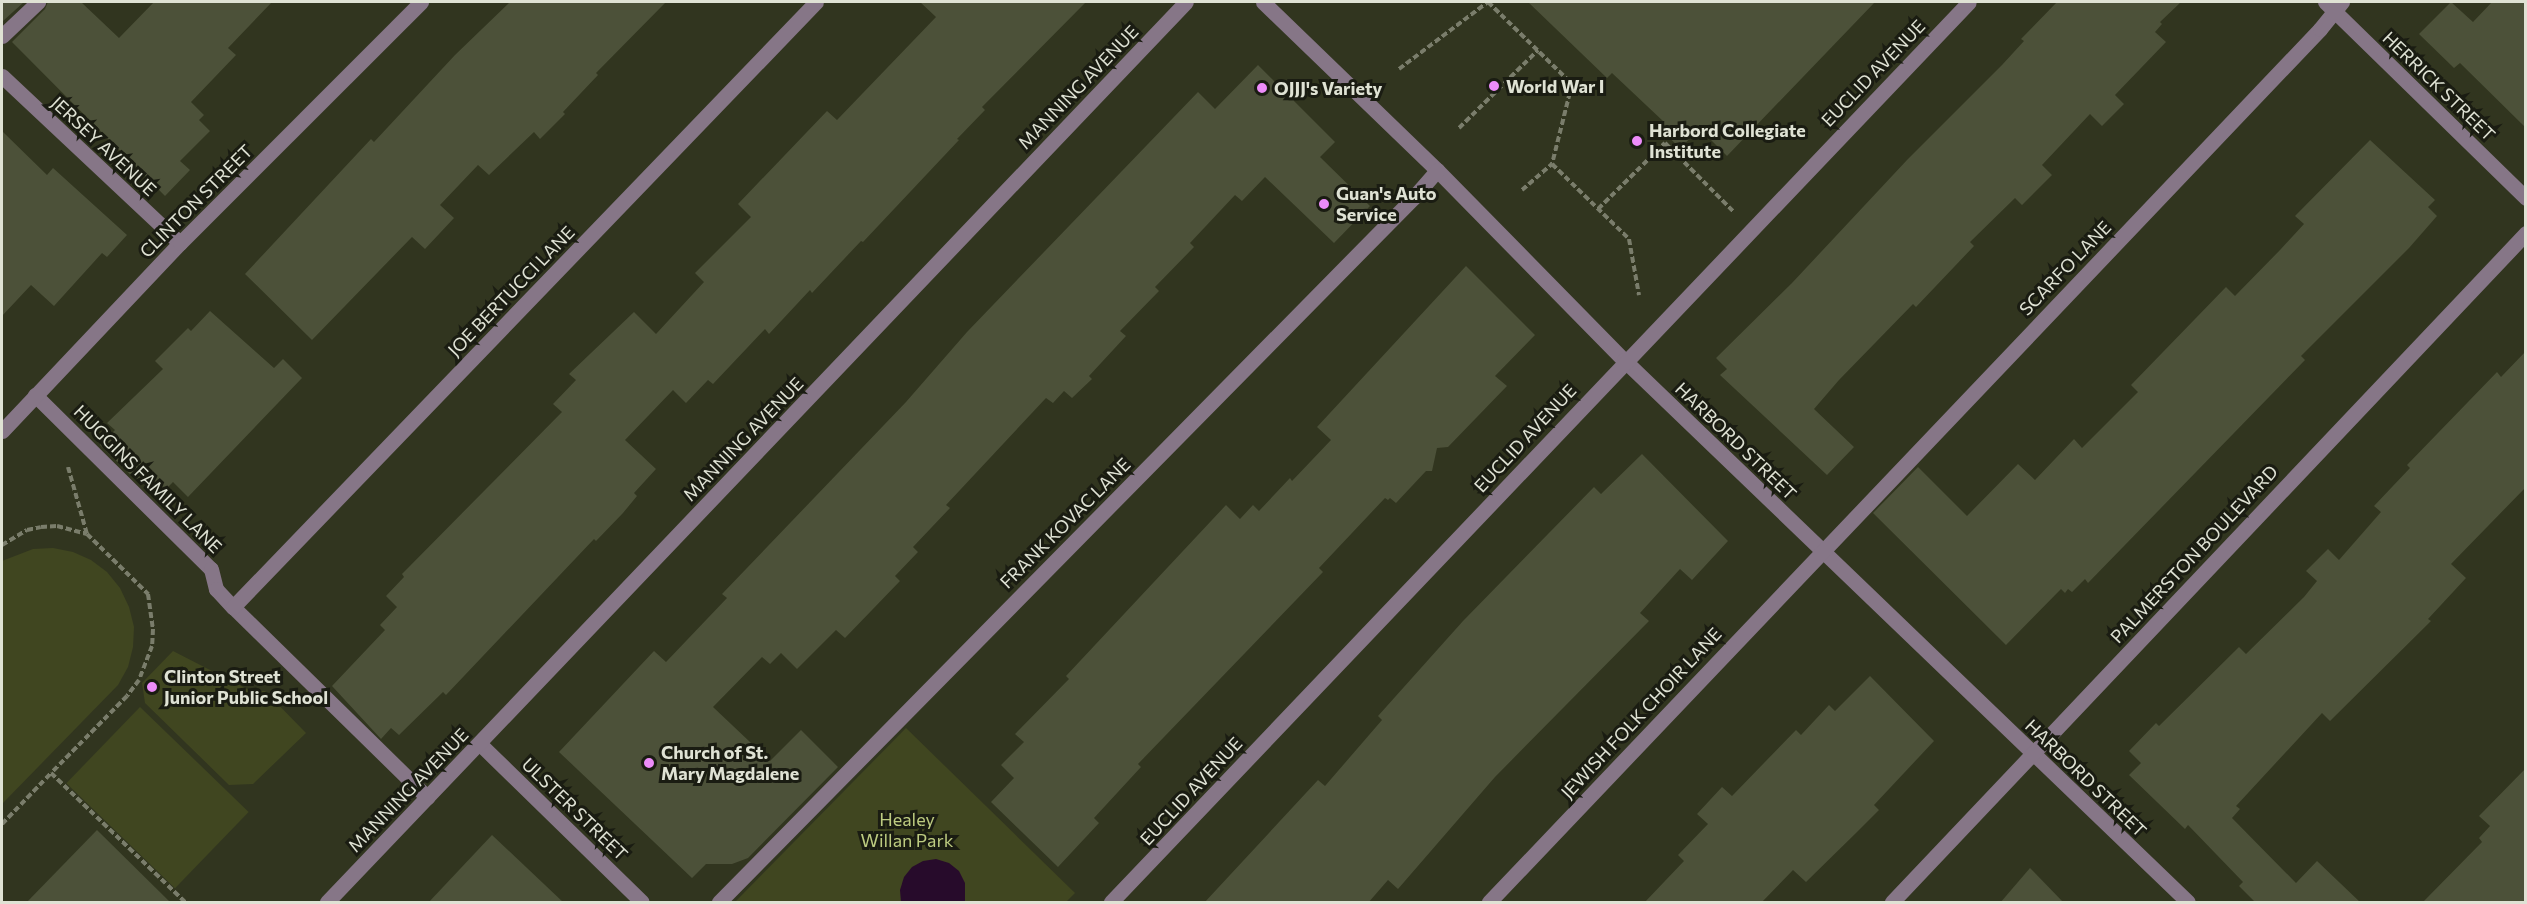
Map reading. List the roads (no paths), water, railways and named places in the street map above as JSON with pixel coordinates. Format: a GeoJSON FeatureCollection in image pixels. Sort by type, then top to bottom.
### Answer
{"type":"FeatureCollection","features":[{"type":"Feature","properties":{"kind":"street"},"geometry":{"type":"LineString","coordinates":[[2,36],[38,2]]}},
{"type":"Feature","properties":{"kind":"street","name":"CLINTON STREET"},"geometry":{"type":"LineString","coordinates":[[2,431],[180,243],[421,2]]}},
{"type":"Feature","properties":{"kind":"street","name":"JOE BERTUCCI LANE"},"geometry":{"type":"LineString","coordinates":[[233,607],[816,2]]}},
{"type":"Feature","properties":{"kind":"street","name":"MANNING AVENUE"},"geometry":{"type":"LineString","coordinates":[[327,903],[1186,2]]}},
{"type":"Feature","properties":{"kind":"street","name":"HARBORD STREET"},"geometry":{"type":"LineString","coordinates":[[1263,2],[1437,170],[1624,360],[2187,903]]}},
{"type":"Feature","properties":{"kind":"street","name":"EUCLID AVENUE"},"geometry":{"type":"LineString","coordinates":[[1112,903],[1624,360],[1969,2]]}},
{"type":"Feature","properties":{"kind":"street","name":"HERRICK STREET"},"geometry":{"type":"LineString","coordinates":[[2334,5],[2526,198]]}},
{"type":"Feature","properties":{"kind":"street","name":"SCARFO LANE"},"geometry":{"type":"LineString","coordinates":[[1822,551],[2334,5]]}},
{"type":"Feature","properties":{"kind":"street","name":"JERSEY AVENUE"},"geometry":{"type":"LineString","coordinates":[[2,76],[180,243]]}},
{"type":"Feature","properties":{"kind":"street","name":"FRANK KOVAC LANE"},"geometry":{"type":"LineString","coordinates":[[719,903],[1413,198],[1437,170]]}},
{"type":"Feature","properties":{"kind":"street","name":"PALMERSTON BOULEVARD"},"geometry":{"type":"LineString","coordinates":[[1892,903],[2526,233]]}},
{"type":"Feature","properties":{"kind":"street","name":"HUGGINS FAMILY LANE"},"geometry":{"type":"LineString","coordinates":[[35,395],[212,569],[216,589],[233,607],[427,797]]}},
{"type":"Feature","properties":{"kind":"street","name":"JEWISH FOLK CHOIR LANE"},"geometry":{"type":"LineString","coordinates":[[1489,903],[1822,551]]}},
{"type":"Feature","properties":{"kind":"street","name":"ULSTER STREET"},"geometry":{"type":"LineString","coordinates":[[480,744],[642,903]]}},
{"type":"Feature","properties":{"kind":"place","name":"World War I"},"geometry":{"type":"Point","coordinates":[1494,86]}},
{"type":"Feature","properties":{"kind":"place","name":"OJJJ's Variety"},"geometry":{"type":"Point","coordinates":[1262,88]}},
{"type":"Feature","properties":{"kind":"place","name":"Harbord Collegiate Institute"},"geometry":{"type":"Point","coordinates":[1637,141]}},
{"type":"Feature","properties":{"kind":"place","name":"Guan's Auto Service"},"geometry":{"type":"Point","coordinates":[1324,204]}},
{"type":"Feature","properties":{"kind":"place","name":"Clinton Street Junior Public School"},"geometry":{"type":"Point","coordinates":[152,687]}},
{"type":"Feature","properties":{"kind":"place","name":"Church of St. Mary Magdalene"},"geometry":{"type":"Point","coordinates":[649,763]}},
{"type":"Feature","properties":{"kind":"park label","name":"Healey Willan Park"},"geometry":{"type":"Point","coordinates":[907,830]}}]}
